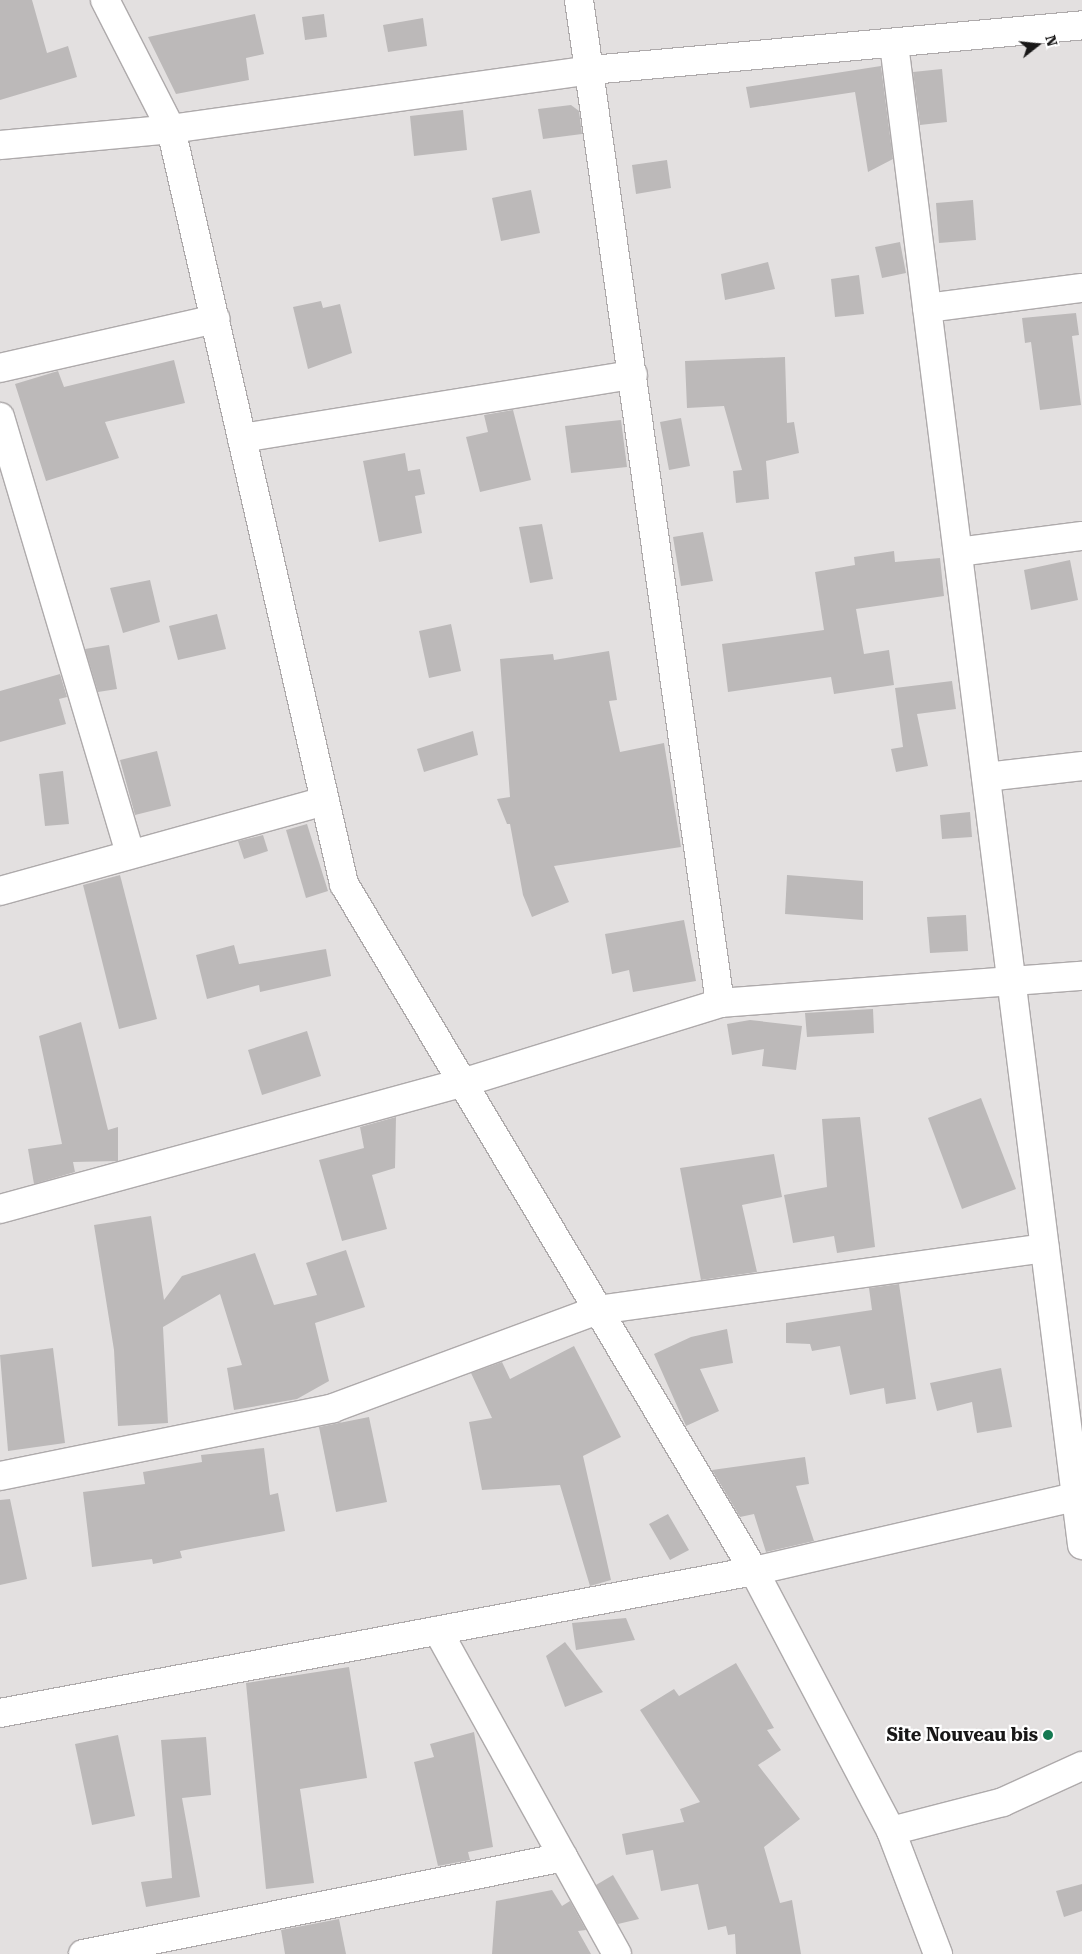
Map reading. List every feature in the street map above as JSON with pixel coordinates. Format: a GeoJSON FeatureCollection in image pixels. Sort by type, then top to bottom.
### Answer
{"type":"FeatureCollection","features":[{"type":"Feature","properties":{"kind":"street"},"geometry":{"type":"LineString","coordinates":[[105,0],[171,129],[344,884],[754,1571],[891,1831],[938,1954]]}},
{"type":"Feature","properties":{"kind":"street"},"geometry":{"type":"LineString","coordinates":[[579,0],[591,70],[720,1004]]}},
{"type":"Feature","properties":{"kind":"street"},"geometry":{"type":"LineString","coordinates":[[0,145],[171,129],[591,70],[1082,26]]}},
{"type":"Feature","properties":{"kind":"street"},"geometry":{"type":"LineString","coordinates":[[894,44],[1045,1248],[1079,1495],[1082,1545]]}},
{"type":"Feature","properties":{"kind":"street"},"geometry":{"type":"LineString","coordinates":[[926,308],[1082,288]]}},
{"type":"Feature","properties":{"kind":"street"},"geometry":{"type":"LineString","coordinates":[[0,368],[215,319]]}},
{"type":"Feature","properties":{"kind":"street"},"geometry":{"type":"LineString","coordinates":[[242,438],[633,375]]}},
{"type":"Feature","properties":{"kind":"street"},"geometry":{"type":"LineString","coordinates":[[0,417],[130,854]]}},
{"type":"Feature","properties":{"kind":"street"},"geometry":{"type":"LineString","coordinates":[[958,552],[1082,536]]}},
{"type":"Feature","properties":{"kind":"street"},"geometry":{"type":"LineString","coordinates":[[986,777],[1082,766]]}},
{"type":"Feature","properties":{"kind":"street"},"geometry":{"type":"LineString","coordinates":[[0,892],[130,854],[325,801]]}},
{"type":"Feature","properties":{"kind":"street"},"geometry":{"type":"LineString","coordinates":[[0,1209],[462,1083],[720,1004],[1082,976]]}},
{"type":"Feature","properties":{"kind":"street"},"geometry":{"type":"LineString","coordinates":[[0,1476],[333,1408],[598,1310],[1045,1248]]}},
{"type":"Feature","properties":{"kind":"street"},"geometry":{"type":"LineString","coordinates":[[0,1713],[754,1571],[1079,1495]]}},
{"type":"Feature","properties":{"kind":"street"},"geometry":{"type":"LineString","coordinates":[[438,1632],[617,1954]]}},
{"type":"Feature","properties":{"kind":"street"},"geometry":{"type":"LineString","coordinates":[[891,1831],[1003,1802],[1082,1766]]}},
{"type":"Feature","properties":{"kind":"street"},"geometry":{"type":"LineString","coordinates":[[83,1954],[142,1949],[563,1857]]}},
{"type":"Feature","properties":{"kind":"building"},"geometry":{"type":"Polygon","coordinates":[[[0,0],[32,0],[47,53],[68,46],[77,77],[0,100],[0,0]]]}},
{"type":"Feature","properties":{"kind":"building"},"geometry":{"type":"Polygon","coordinates":[[[255,14],[264,54],[246,58],[249,80],[176,94],[148,37],[255,14]]]}},
{"type":"Feature","properties":{"kind":"building"},"geometry":{"type":"Polygon","coordinates":[[[324,14],[327,37],[305,40],[302,17],[324,14]]]}},
{"type":"Feature","properties":{"kind":"building"},"geometry":{"type":"Polygon","coordinates":[[[423,18],[427,46],[388,52],[383,25],[423,18]]]}},
{"type":"Feature","properties":{"kind":"building"},"geometry":{"type":"Polygon","coordinates":[[[881,66],[893,159],[868,172],[855,92],[750,108],[746,87],[881,66]]]}},
{"type":"Feature","properties":{"kind":"building"},"geometry":{"type":"Polygon","coordinates":[[[942,69],[947,122],[920,125],[913,72],[942,69]]]}},
{"type":"Feature","properties":{"kind":"building"},"geometry":{"type":"Polygon","coordinates":[[[571,105],[579,111],[582,134],[543,139],[538,109],[571,105]]]}},
{"type":"Feature","properties":{"kind":"building"},"geometry":{"type":"Polygon","coordinates":[[[463,110],[467,150],[414,156],[410,116],[463,110]]]}},
{"type":"Feature","properties":{"kind":"building"},"geometry":{"type":"Polygon","coordinates":[[[667,160],[671,188],[636,194],[632,165],[667,160]]]}},
{"type":"Feature","properties":{"kind":"building"},"geometry":{"type":"Polygon","coordinates":[[[531,190],[540,233],[501,241],[492,198],[531,190]]]}},
{"type":"Feature","properties":{"kind":"building"},"geometry":{"type":"Polygon","coordinates":[[[973,200],[976,240],[939,243],[936,203],[973,200]]]}},
{"type":"Feature","properties":{"kind":"building"},"geometry":{"type":"Polygon","coordinates":[[[900,242],[906,273],[882,278],[875,247],[900,242]]]}},
{"type":"Feature","properties":{"kind":"building"},"geometry":{"type":"Polygon","coordinates":[[[768,262],[775,289],[725,300],[721,274],[768,262]]]}},
{"type":"Feature","properties":{"kind":"building"},"geometry":{"type":"Polygon","coordinates":[[[859,275],[864,314],[835,317],[831,279],[859,275]]]}},
{"type":"Feature","properties":{"kind":"building"},"geometry":{"type":"Polygon","coordinates":[[[321,301],[323,308],[340,304],[352,353],[308,369],[293,307],[321,301]]]}},
{"type":"Feature","properties":{"kind":"building"},"geometry":{"type":"Polygon","coordinates":[[[1076,313],[1079,335],[1072,336],[1081,405],[1040,410],[1031,342],[1025,343],[1022,318],[1076,313]]]}},
{"type":"Feature","properties":{"kind":"building"},"geometry":{"type":"Polygon","coordinates":[[[785,357],[787,423],[794,422],[799,453],[766,461],[769,499],[736,503],[733,471],[742,470],[724,406],[687,408],[685,361],[785,357]]]}},
{"type":"Feature","properties":{"kind":"building"},"geometry":{"type":"Polygon","coordinates":[[[174,360],[185,403],[105,422],[119,458],[46,481],[15,384],[58,371],[64,387],[174,360]]]}},
{"type":"Feature","properties":{"kind":"building"},"geometry":{"type":"Polygon","coordinates":[[[513,410],[531,480],[480,492],[466,437],[488,432],[484,415],[513,410]]]}},
{"type":"Feature","properties":{"kind":"building"},"geometry":{"type":"Polygon","coordinates":[[[681,418],[690,466],[669,470],[660,422],[681,418]]]}},
{"type":"Feature","properties":{"kind":"building"},"geometry":{"type":"Polygon","coordinates":[[[621,420],[627,467],[571,473],[565,426],[621,420]]]}},
{"type":"Feature","properties":{"kind":"building"},"geometry":{"type":"Polygon","coordinates":[[[405,453],[408,471],[420,469],[425,494],[415,496],[422,533],[379,542],[363,461],[405,453]]]}},
{"type":"Feature","properties":{"kind":"building"},"geometry":{"type":"Polygon","coordinates":[[[542,524],[553,579],[530,583],[519,527],[542,524]]]}},
{"type":"Feature","properties":{"kind":"building"},"geometry":{"type":"Polygon","coordinates":[[[703,532],[713,581],[681,586],[673,537],[703,532]]]}},
{"type":"Feature","properties":{"kind":"building"},"geometry":{"type":"Polygon","coordinates":[[[894,551],[895,562],[940,558],[944,596],[856,609],[864,654],[889,650],[894,685],[834,694],[831,677],[728,692],[722,644],[824,630],[815,572],[855,565],[854,557],[894,551]]]}},
{"type":"Feature","properties":{"kind":"building"},"geometry":{"type":"Polygon","coordinates":[[[1070,560],[1078,600],[1031,610],[1024,570],[1070,560]]]}},
{"type":"Feature","properties":{"kind":"building"},"geometry":{"type":"Polygon","coordinates":[[[150,580],[160,622],[123,633],[110,588],[150,580]]]}},
{"type":"Feature","properties":{"kind":"building"},"geometry":{"type":"Polygon","coordinates":[[[217,614],[226,649],[178,660],[169,626],[217,614]]]}},
{"type":"Feature","properties":{"kind":"building"},"geometry":{"type":"Polygon","coordinates":[[[451,624],[461,671],[429,678],[419,631],[451,624]]]}},
{"type":"Feature","properties":{"kind":"building"},"geometry":{"type":"Polygon","coordinates":[[[109,645],[117,689],[98,692],[85,649],[109,645]]]}},
{"type":"Feature","properties":{"kind":"building"},"geometry":{"type":"Polygon","coordinates":[[[609,651],[617,700],[609,701],[620,752],[664,743],[681,847],[554,866],[569,902],[532,917],[523,895],[510,824],[507,824],[497,799],[510,797],[500,659],[553,654],[554,660],[609,651]]]}},
{"type":"Feature","properties":{"kind":"building"},"geometry":{"type":"Polygon","coordinates":[[[60,674],[67,697],[59,699],[66,724],[0,742],[0,691],[60,674]]]}},
{"type":"Feature","properties":{"kind":"building"},"geometry":{"type":"Polygon","coordinates":[[[952,681],[956,709],[917,714],[928,766],[896,772],[891,749],[903,747],[895,688],[952,681]]]}},
{"type":"Feature","properties":{"kind":"building"},"geometry":{"type":"Polygon","coordinates":[[[473,731],[478,755],[424,772],[417,749],[473,731]]]}},
{"type":"Feature","properties":{"kind":"building"},"geometry":{"type":"Polygon","coordinates":[[[157,751],[171,806],[135,815],[120,760],[157,751]]]}},
{"type":"Feature","properties":{"kind":"building"},"geometry":{"type":"Polygon","coordinates":[[[63,771],[69,824],[45,826],[39,774],[63,771]]]}},
{"type":"Feature","properties":{"kind":"building"},"geometry":{"type":"Polygon","coordinates":[[[970,812],[972,837],[942,839],[940,815],[970,812]]]}},
{"type":"Feature","properties":{"kind":"building"},"geometry":{"type":"Polygon","coordinates":[[[307,824],[328,891],[306,898],[286,830],[307,824]]]}},
{"type":"Feature","properties":{"kind":"building"},"geometry":{"type":"Polygon","coordinates":[[[263,835],[268,851],[244,859],[238,841],[263,835]]]}},
{"type":"Feature","properties":{"kind":"building"},"geometry":{"type":"Polygon","coordinates":[[[120,875],[157,1019],[119,1029],[83,885],[120,875]]]}},
{"type":"Feature","properties":{"kind":"building"},"geometry":{"type":"Polygon","coordinates":[[[787,875],[863,881],[863,920],[785,914],[787,875]]]}},
{"type":"Feature","properties":{"kind":"building"},"geometry":{"type":"Polygon","coordinates":[[[966,915],[968,951],[930,953],[927,917],[966,915]]]}},
{"type":"Feature","properties":{"kind":"building"},"geometry":{"type":"Polygon","coordinates":[[[684,920],[696,981],[633,992],[629,970],[612,974],[605,934],[684,920]]]}},
{"type":"Feature","properties":{"kind":"building"},"geometry":{"type":"Polygon","coordinates":[[[234,945],[239,964],[326,949],[331,976],[260,992],[259,985],[207,999],[196,955],[234,945]]]}},
{"type":"Feature","properties":{"kind":"building"},"geometry":{"type":"Polygon","coordinates":[[[873,1009],[874,1033],[807,1037],[805,1013],[873,1009]]]}},
{"type":"Feature","properties":{"kind":"building"},"geometry":{"type":"Polygon","coordinates":[[[750,1020],[802,1026],[796,1070],[762,1066],[764,1049],[732,1055],[727,1024],[750,1020]]]}},
{"type":"Feature","properties":{"kind":"building"},"geometry":{"type":"Polygon","coordinates":[[[81,1022],[108,1130],[118,1127],[118,1161],[73,1162],[75,1172],[34,1184],[28,1149],[62,1144],[39,1036],[81,1022]]]}},
{"type":"Feature","properties":{"kind":"building"},"geometry":{"type":"Polygon","coordinates":[[[307,1031],[321,1076],[262,1095],[248,1050],[307,1031]]]}},
{"type":"Feature","properties":{"kind":"building"},"geometry":{"type":"Polygon","coordinates":[[[981,1098],[1016,1189],[962,1209],[928,1118],[981,1098]]]}},
{"type":"Feature","properties":{"kind":"building"},"geometry":{"type":"Polygon","coordinates":[[[396,1117],[395,1168],[372,1175],[387,1229],[342,1241],[319,1160],[364,1148],[360,1127],[396,1117]]]}},
{"type":"Feature","properties":{"kind":"building"},"geometry":{"type":"Polygon","coordinates":[[[860,1117],[875,1247],[837,1253],[834,1236],[793,1243],[784,1195],[827,1187],[822,1119],[860,1117]]]}},
{"type":"Feature","properties":{"kind":"building"},"geometry":{"type":"Polygon","coordinates":[[[774,1154],[782,1197],[742,1205],[757,1272],[701,1280],[680,1168],[774,1154]]]}},
{"type":"Feature","properties":{"kind":"building"},"geometry":{"type":"Polygon","coordinates":[[[151,1216],[164,1300],[182,1276],[255,1253],[274,1305],[317,1295],[306,1263],[346,1250],[365,1307],[315,1323],[329,1381],[297,1399],[234,1410],[227,1368],[242,1365],[220,1294],[163,1327],[168,1423],[118,1426],[114,1350],[94,1225],[151,1216]]]}},
{"type":"Feature","properties":{"kind":"building"},"geometry":{"type":"Polygon","coordinates":[[[899,1284],[916,1399],[886,1404],[884,1388],[850,1395],[840,1346],[812,1351],[810,1344],[786,1343],[786,1323],[872,1310],[869,1288],[899,1284]]]}},
{"type":"Feature","properties":{"kind":"building"},"geometry":{"type":"Polygon","coordinates":[[[727,1329],[733,1363],[700,1369],[719,1411],[686,1426],[654,1354],[691,1337],[727,1329]]]}},
{"type":"Feature","properties":{"kind":"building"},"geometry":{"type":"Polygon","coordinates":[[[574,1346],[621,1437],[583,1456],[611,1580],[590,1586],[560,1485],[482,1490],[469,1422],[492,1418],[471,1373],[502,1362],[510,1379],[574,1346]]]}},
{"type":"Feature","properties":{"kind":"building"},"geometry":{"type":"Polygon","coordinates":[[[53,1348],[65,1443],[8,1451],[0,1355],[53,1348]]]}},
{"type":"Feature","properties":{"kind":"building"},"geometry":{"type":"Polygon","coordinates":[[[1001,1368],[1012,1427],[977,1433],[972,1402],[937,1411],[930,1383],[1001,1368]]]}},
{"type":"Feature","properties":{"kind":"building"},"geometry":{"type":"Polygon","coordinates":[[[369,1417],[387,1502],[336,1512],[319,1427],[369,1417]]]}},
{"type":"Feature","properties":{"kind":"building"},"geometry":{"type":"Polygon","coordinates":[[[264,1448],[270,1495],[278,1493],[285,1531],[180,1551],[182,1558],[153,1564],[152,1559],[92,1567],[83,1492],[145,1484],[143,1472],[202,1462],[201,1455],[264,1448]]]}},
{"type":"Feature","properties":{"kind":"building"},"geometry":{"type":"Polygon","coordinates":[[[805,1457],[809,1484],[796,1486],[814,1541],[766,1552],[754,1514],[740,1517],[712,1470],[805,1457]]]}},
{"type":"Feature","properties":{"kind":"building"},"geometry":{"type":"Polygon","coordinates":[[[10,1499],[27,1579],[0,1585],[0,1500],[10,1499]]]}},
{"type":"Feature","properties":{"kind":"building"},"geometry":{"type":"Polygon","coordinates":[[[668,1514],[689,1550],[670,1560],[649,1524],[668,1514]]]}},
{"type":"Feature","properties":{"kind":"building"},"geometry":{"type":"Polygon","coordinates":[[[626,1618],[635,1640],[576,1650],[572,1623],[626,1618]]]}},
{"type":"Feature","properties":{"kind":"building"},"geometry":{"type":"Polygon","coordinates":[[[565,1642],[603,1692],[565,1707],[546,1656],[565,1642]]]}},
{"type":"Feature","properties":{"kind":"building"},"geometry":{"type":"Polygon","coordinates":[[[736,1663],[774,1728],[767,1730],[781,1750],[758,1765],[800,1819],[764,1847],[780,1903],[792,1900],[801,1954],[736,1954],[735,1934],[728,1935],[726,1926],[708,1930],[698,1884],[661,1891],[653,1850],[626,1855],[622,1834],[684,1822],[680,1809],[700,1802],[640,1710],[674,1689],[679,1696],[736,1663]]]}},
{"type":"Feature","properties":{"kind":"building"},"geometry":{"type":"Polygon","coordinates":[[[349,1667],[367,1778],[300,1789],[314,1883],[266,1889],[246,1683],[349,1667]]]}},
{"type":"Feature","properties":{"kind":"building"},"geometry":{"type":"Polygon","coordinates":[[[474,1732],[493,1847],[468,1852],[470,1860],[438,1866],[414,1762],[434,1757],[430,1744],[474,1732]]]}},
{"type":"Feature","properties":{"kind":"building"},"geometry":{"type":"Polygon","coordinates":[[[118,1735],[135,1816],[92,1825],[75,1744],[118,1735]]]}},
{"type":"Feature","properties":{"kind":"building"},"geometry":{"type":"Polygon","coordinates":[[[206,1737],[211,1795],[182,1798],[200,1897],[146,1907],[141,1882],[172,1878],[161,1740],[206,1737]]]}},
{"type":"Feature","properties":{"kind":"building"},"geometry":{"type":"Polygon","coordinates":[[[613,1875],[639,1919],[618,1924],[596,1885],[613,1875]]]}},
{"type":"Feature","properties":{"kind":"building"},"geometry":{"type":"Polygon","coordinates":[[[1082,1884],[1082,1911],[1064,1917],[1056,1891],[1082,1884]]]}},
{"type":"Feature","properties":{"kind":"building"},"geometry":{"type":"Polygon","coordinates":[[[552,1890],[562,1906],[570,1901],[586,1930],[578,1931],[591,1954],[492,1954],[496,1901],[552,1890]]]}},
{"type":"Feature","properties":{"kind":"building"},"geometry":{"type":"Polygon","coordinates":[[[339,1919],[346,1954],[285,1954],[281,1930],[339,1919]]]}},
{"type":"Feature","properties":{"kind":"place","name":"Site Nouveau bis"},"geometry":{"type":"Point","coordinates":[1048,1735]}}]}
